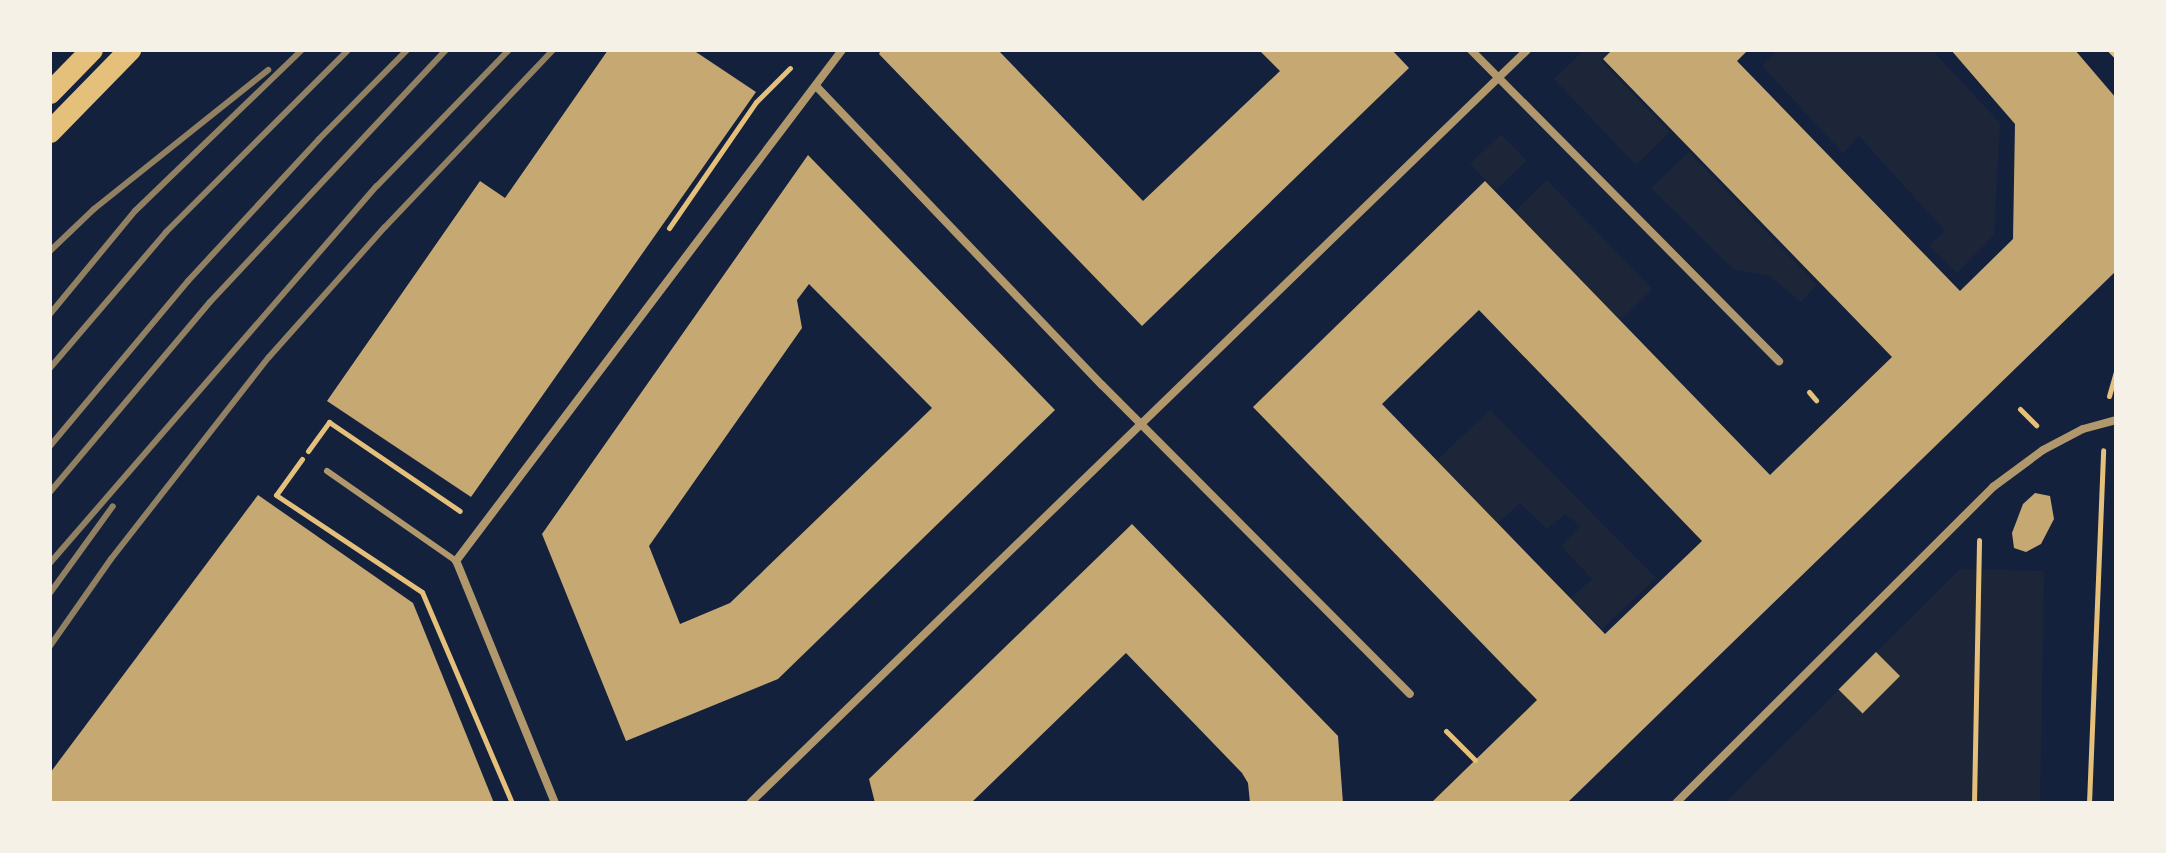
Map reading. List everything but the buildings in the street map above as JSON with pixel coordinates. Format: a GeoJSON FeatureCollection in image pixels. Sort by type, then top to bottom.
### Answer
{"type":"FeatureCollection","features":[{"type":"Feature","properties":{"kind":"highway"},"geometry":{"type":"LineString","coordinates":[[50,93],[92,50]]}},
{"type":"Feature","properties":{"kind":"highway"},"geometry":{"type":"LineString","coordinates":[[50,132],[130,50]]}},
{"type":"Feature","properties":{"kind":"street"},"geometry":{"type":"LineString","coordinates":[[555,803],[456,561],[842,50]]}},
{"type":"Feature","properties":{"kind":"street"},"geometry":{"type":"LineString","coordinates":[[1471,50],[1779,361]]}},
{"type":"Feature","properties":{"kind":"street"},"geometry":{"type":"LineString","coordinates":[[750,803],[1142,424],[1174,388],[1527,50]]}},
{"type":"Feature","properties":{"kind":"street"},"geometry":{"type":"LineString","coordinates":[[816,86],[1142,424],[1410,694]]}},
{"type":"Feature","properties":{"kind":"street"},"geometry":{"type":"LineString","coordinates":[[1676,803],[1993,487],[2043,450],[2083,429],[2116,420]]}},
{"type":"Feature","properties":{"kind":"lane"},"geometry":{"type":"LineString","coordinates":[[327,471],[456,561]]}},
{"type":"Feature","properties":{"kind":"path"},"geometry":{"type":"LineString","coordinates":[[2110,50],[2116,56]]}},
{"type":"Feature","properties":{"kind":"path"},"geometry":{"type":"LineString","coordinates":[[1809,392],[1816,400]]}},
{"type":"Feature","properties":{"kind":"path"},"geometry":{"type":"LineString","coordinates":[[469,517],[329,422],[276,495],[422,592],[512,803]]}},
{"type":"Feature","properties":{"kind":"path"},"geometry":{"type":"LineString","coordinates":[[2089,803],[2105,422]]}},
{"type":"Feature","properties":{"kind":"path"},"geometry":{"type":"LineString","coordinates":[[1974,803],[1979,526]]}},
{"type":"Feature","properties":{"kind":"path"},"geometry":{"type":"LineString","coordinates":[[1446,731],[1475,760]]}},
{"type":"Feature","properties":{"kind":"shaded area"},"geometry":{"type":"Polygon","coordinates":[[[1584,50],[1612,50],[1601,61],[1670,132],[1636,165],[1554,79],[1584,50]]]}},
{"type":"Feature","properties":{"kind":"shaded area"},"geometry":{"type":"Polygon","coordinates":[[[1778,50],[1932,50],[2000,123],[1994,235],[1957,273],[1929,246],[1945,231],[1859,136],[1843,153],[1762,66],[1778,50]]]}},
{"type":"Feature","properties":{"kind":"shaded area"},"geometry":{"type":"Polygon","coordinates":[[[1501,134],[1527,161],[1496,190],[1470,164],[1501,134]]]}},
{"type":"Feature","properties":{"kind":"shaded area"},"geometry":{"type":"Polygon","coordinates":[[[1689,152],[1817,285],[1801,302],[1769,276],[1733,269],[1651,188],[1689,152]]]}},
{"type":"Feature","properties":{"kind":"shaded area"},"geometry":{"type":"Polygon","coordinates":[[[1547,180],[1653,289],[1620,321],[1515,211],[1547,180]]]}},
{"type":"Feature","properties":{"kind":"shaded area"},"geometry":{"type":"Polygon","coordinates":[[[1490,410],[1656,578],[1602,629],[1571,598],[1592,579],[1561,546],[1581,526],[1565,514],[1547,529],[1520,503],[1498,523],[1437,460],[1490,410]]]}},
{"type":"Feature","properties":{"kind":"shaded area"},"geometry":{"type":"Polygon","coordinates":[[[1960,569],[2044,571],[2040,803],[1725,803],[1960,569]]]}},
{"type":"Feature","properties":{"kind":"railway"},"geometry":{"type":"LineString","coordinates":[[50,314],[135,211],[302,50]]}},
{"type":"Feature","properties":{"kind":"railway"},"geometry":{"type":"LineString","coordinates":[[50,368],[166,232],[348,50]]}},
{"type":"Feature","properties":{"kind":"railway"},"geometry":{"type":"LineString","coordinates":[[50,446],[188,281],[319,139],[407,50]]}},
{"type":"Feature","properties":{"kind":"railway"},"geometry":{"type":"LineString","coordinates":[[50,492],[210,302],[446,50]]}},
{"type":"Feature","properties":{"kind":"railway"},"geometry":{"type":"LineString","coordinates":[[50,563],[377,186],[509,50]]}},
{"type":"Feature","properties":{"kind":"railway"},"geometry":{"type":"LineString","coordinates":[[50,646],[111,559],[269,357],[385,227],[553,50]]}},
{"type":"Feature","properties":{"kind":"railway"},"geometry":{"type":"LineString","coordinates":[[50,251],[94,209],[268,70]]}},
{"type":"Feature","properties":{"kind":"railway"},"geometry":{"type":"LineString","coordinates":[[50,593],[113,506]]}}]}
